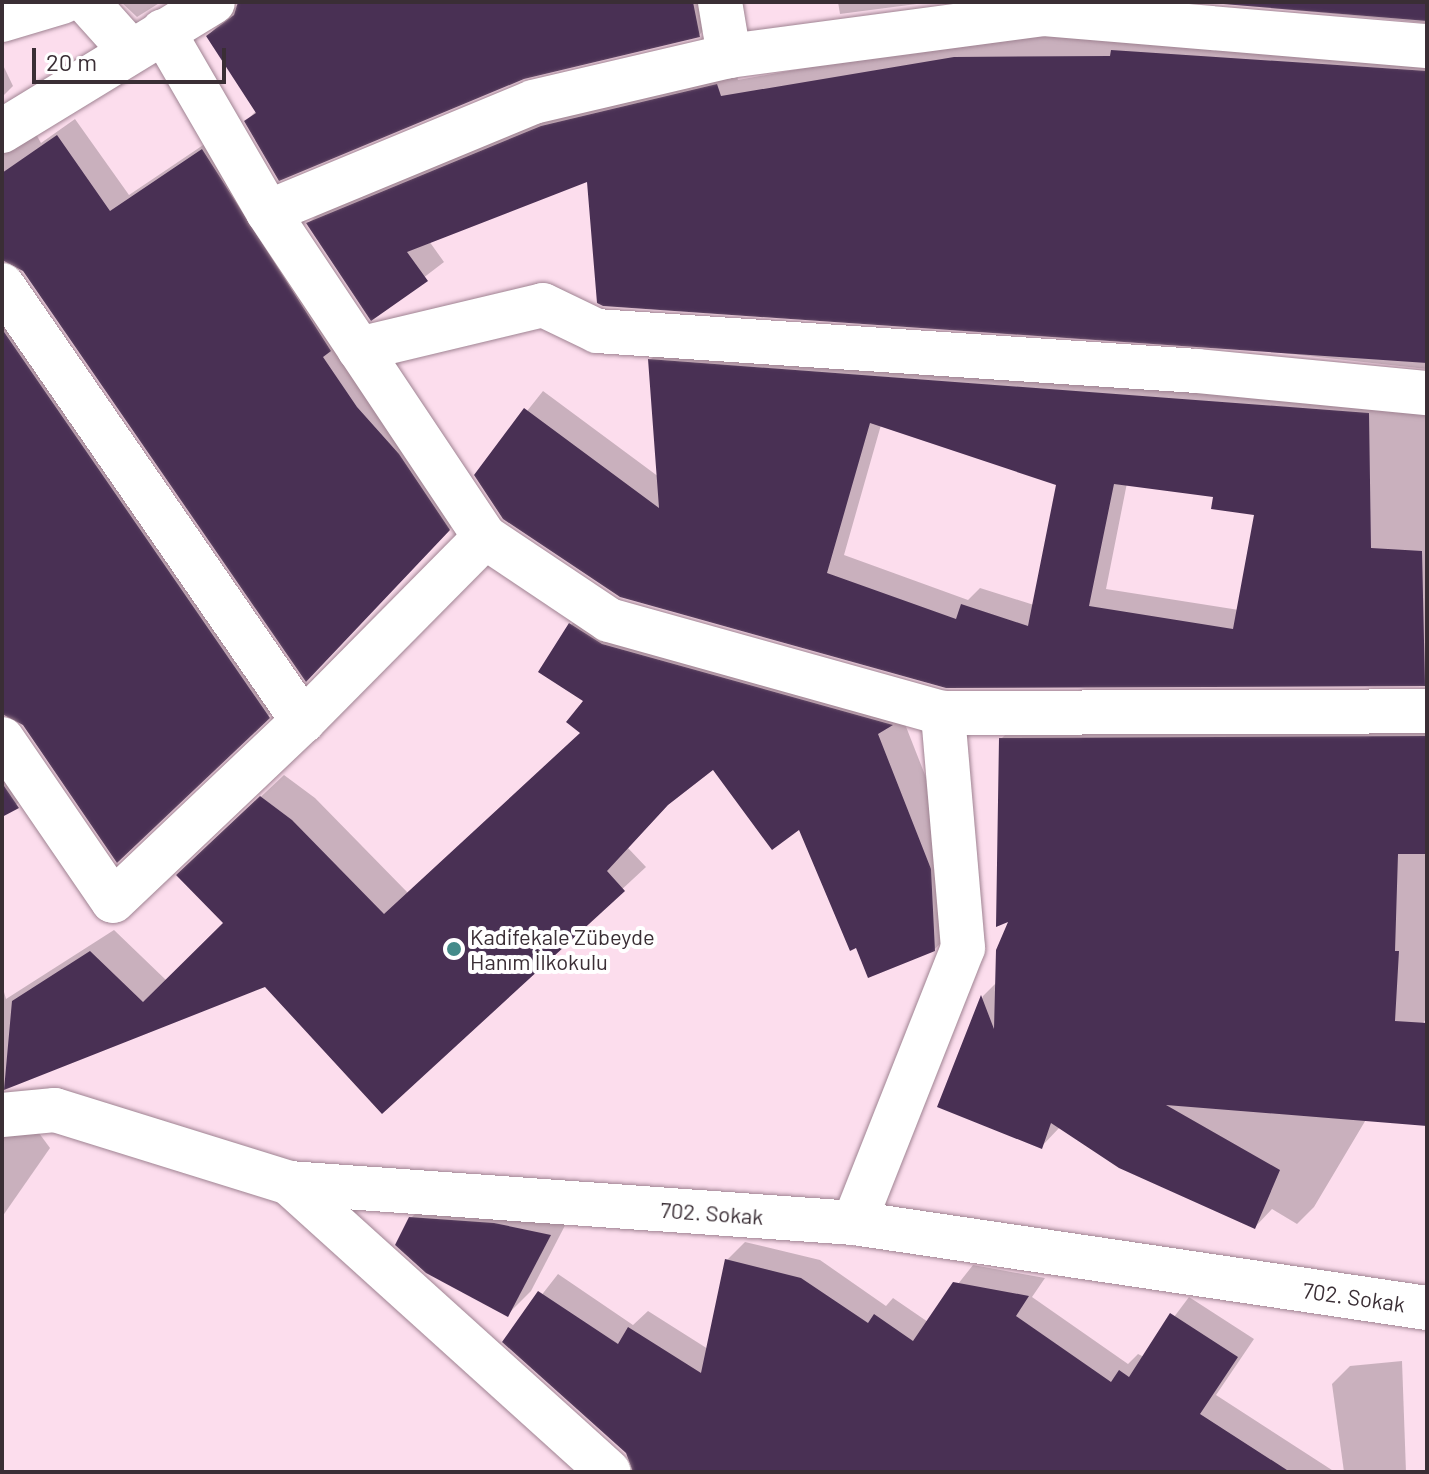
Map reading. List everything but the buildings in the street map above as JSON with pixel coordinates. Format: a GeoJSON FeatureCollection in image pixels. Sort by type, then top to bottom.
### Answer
{"type":"FeatureCollection","features":[{"type":"Feature","properties":{"kind":"street"},"geometry":{"type":"LineString","coordinates":[[2,20],[62,2]]}},
{"type":"Feature","properties":{"kind":"street"},"geometry":{"type":"LineString","coordinates":[[87,2],[147,41],[268,212],[485,537],[609,620],[943,713],[1427,711]]}},
{"type":"Feature","properties":{"kind":"street"},"geometry":{"type":"LineString","coordinates":[[2,131],[213,2]]}},
{"type":"Feature","properties":{"kind":"street"},"geometry":{"type":"LineString","coordinates":[[720,2],[729,56]]}},
{"type":"Feature","properties":{"kind":"street"},"geometry":{"type":"LineString","coordinates":[[268,212],[533,102],[729,56],[1044,14],[1427,46]]}},
{"type":"Feature","properties":{"kind":"street"},"geometry":{"type":"LineString","coordinates":[[2,285],[303,721]]}},
{"type":"Feature","properties":{"kind":"street"},"geometry":{"type":"LineString","coordinates":[[359,349],[543,305],[597,331],[1197,371],[1427,393]]}},
{"type":"Feature","properties":{"kind":"street"},"geometry":{"type":"LineString","coordinates":[[2,739],[113,901],[303,721],[485,537]]}},
{"type":"Feature","properties":{"kind":"street"},"geometry":{"type":"LineString","coordinates":[[854,1223],[963,948],[943,713]]}},
{"type":"Feature","properties":{"kind":"street","name":"702. Sokak"},"geometry":{"type":"LineString","coordinates":[[2,1115],[55,1110],[289,1183],[854,1223],[1427,1308]]}},
{"type":"Feature","properties":{"kind":"street"},"geometry":{"type":"LineString","coordinates":[[289,1183],[609,1472]]}},
{"type":"Feature","properties":{"kind":"place","name":"Kadifekale Zübeyde Hanım İlkokulu"},"geometry":{"type":"Point","coordinates":[454,949]}}]}
